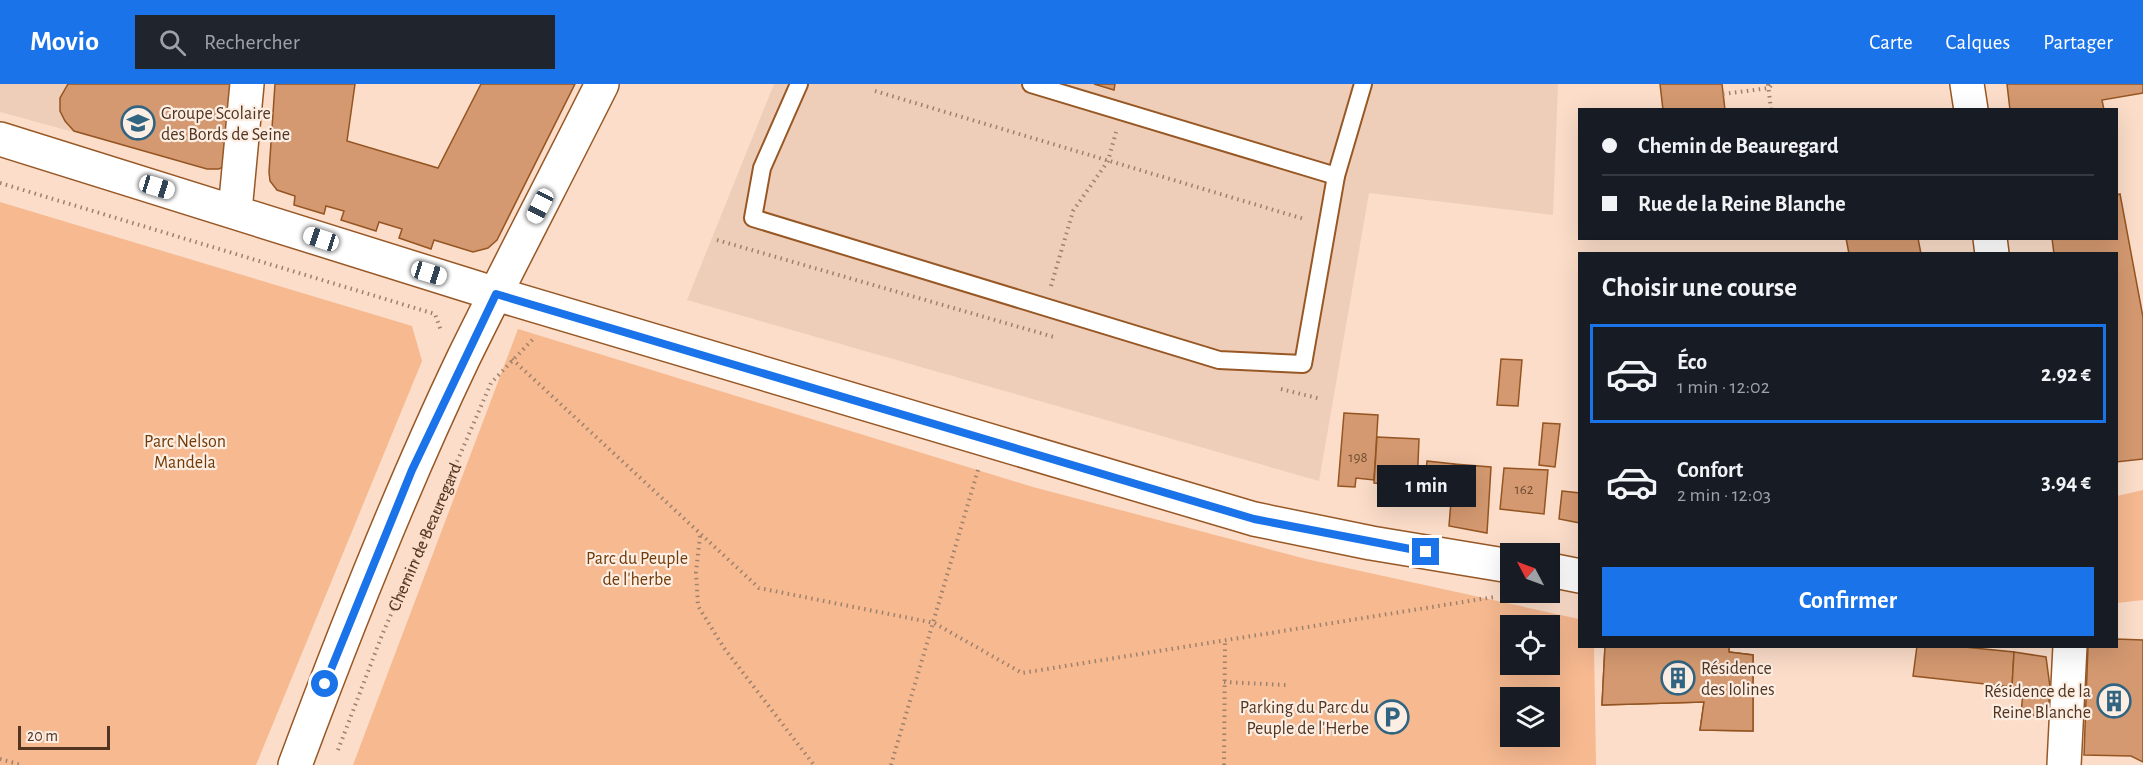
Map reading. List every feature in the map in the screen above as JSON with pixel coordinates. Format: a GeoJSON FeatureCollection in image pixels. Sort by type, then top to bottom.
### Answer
{"type":"FeatureCollection","features":[{"type":"Feature","properties":{"kind":"street"},"geometry":{"type":"LineString","coordinates":[[235,211],[247,84]]}},
{"type":"Feature","properties":{"kind":"street","name":"Chemin de Beauregard"},"geometry":{"type":"LineString","coordinates":[[295,765],[348,623],[412,470],[496,294],[602,84]]}},
{"type":"Feature","properties":{"kind":"street"},"geometry":{"type":"LineString","coordinates":[[1967,84],[1971,108]]}},
{"type":"Feature","properties":{"kind":"street"},"geometry":{"type":"LineString","coordinates":[[0,139],[496,294],[1254,519],[1371,543],[1500,579]]}},
{"type":"Feature","properties":{"kind":"street"},"geometry":{"type":"LineString","coordinates":[[1560,572],[1578,576]]}},
{"type":"Feature","properties":{"kind":"street"},"geometry":{"type":"LineString","coordinates":[[2064,765],[2070,648]]}},
{"type":"Feature","properties":{"kind":"lane"},"geometry":{"type":"LineString","coordinates":[[799,84],[762,168],[753,218],[1219,360],[1303,364],[1336,176],[1363,84]]}},
{"type":"Feature","properties":{"kind":"lane"},"geometry":{"type":"LineString","coordinates":[[1031,84],[1336,176]]}},
{"type":"Feature","properties":{"kind":"path"},"geometry":{"type":"LineString","coordinates":[[1723,94],[1770,85],[1771,108]]}},
{"type":"Feature","properties":{"kind":"path"},"geometry":{"type":"LineString","coordinates":[[875,91],[1328,226]]}},
{"type":"Feature","properties":{"kind":"path"},"geometry":{"type":"LineString","coordinates":[[1037,334],[1073,211],[1108,161]]}},
{"type":"Feature","properties":{"kind":"path"},"geometry":{"type":"LineString","coordinates":[[0,183],[435,314]]}},
{"type":"Feature","properties":{"kind":"path","name":"Chemin de Beauregard"},"geometry":{"type":"LineString","coordinates":[[336,754],[382,635],[491,383],[539,334]]}},
{"type":"Feature","properties":{"kind":"path"},"geometry":{"type":"LineString","coordinates":[[512,360],[759,588],[934,623],[1022,673],[1455,605],[1500,584]]}},
{"type":"Feature","properties":{"kind":"path"},"geometry":{"type":"LineString","coordinates":[[891,765],[978,470]]}},
{"type":"Feature","properties":{"kind":"path"},"geometry":{"type":"LineString","coordinates":[[701,535],[696,572],[698,606],[724,648],[814,765]]}},
{"type":"Feature","properties":{"kind":"path"},"geometry":{"type":"LineString","coordinates":[[1224,765],[1225,640]]}},
{"type":"Feature","properties":{"kind":"path"},"geometry":{"type":"LineString","coordinates":[[1224,682],[1286,685]]}},
{"type":"Feature","properties":{"kind":"path"},"geometry":{"type":"LineString","coordinates":[[0,759],[21,765]]}},
{"type":"Feature","properties":{"kind":"shaded area","name":"Groupe Scolaire des Bords de Seine"},"geometry":{"type":"Polygon","coordinates":[[[0,84],[239,84],[225,165],[213,170],[0,112],[0,84]]]}},
{"type":"Feature","properties":{"kind":"shaded area"},"geometry":{"type":"Polygon","coordinates":[[[774,84],[1558,84],[1553,215],[1369,193],[1319,481],[687,300],[774,84]]]}},
{"type":"Feature","properties":{"kind":"green space","name":"Parc Nelson Mandela"},"geometry":{"type":"Polygon","coordinates":[[[0,202],[412,326],[422,361],[256,765],[0,765],[0,202]]]}},
{"type":"Feature","properties":{"kind":"green space","name":"Parc du Peuple de l'herbe"},"geometry":{"type":"Polygon","coordinates":[[[518,329],[1033,487],[1306,559],[1578,619],[1578,648],[1594,648],[1596,765],[353,765],[518,329]]]}},
{"type":"Feature","properties":{"kind":"green space"},"geometry":{"type":"Polygon","coordinates":[[[2143,490],[2143,600],[2118,603],[2118,496],[2143,490]]]}},
{"type":"Feature","properties":{"kind":"building","name":"Groupe Scolaire des Bords de Seine"},"geometry":{"type":"Polygon","coordinates":[[[68,84],[239,84],[225,165],[219,169],[207,169],[74,131],[60,111],[60,98],[68,84]]]}},
{"type":"Feature","properties":{"kind":"building"},"geometry":{"type":"Polygon","coordinates":[[[275,84],[355,84],[347,141],[438,168],[481,84],[575,84],[497,240],[488,248],[473,252],[434,240],[431,249],[399,238],[402,229],[379,222],[376,231],[341,220],[344,211],[326,206],[324,214],[294,205],[295,196],[277,190],[270,181],[275,84]]]}},
{"type":"Feature","properties":{"kind":"building"},"geometry":{"type":"Polygon","coordinates":[[[1094,84],[1115,84],[1114,90],[1094,84]]]}},
{"type":"Feature","properties":{"kind":"building"},"geometry":{"type":"Polygon","coordinates":[[[1660,84],[1722,84],[1725,108],[1663,108],[1660,84]]]}},
{"type":"Feature","properties":{"kind":"building"},"geometry":{"type":"Polygon","coordinates":[[[2007,84],[2143,84],[2143,93],[2102,100],[2104,108],[2010,108],[2007,84]]]}},
{"type":"Feature","properties":{"kind":"building"},"geometry":{"type":"Polygon","coordinates":[[[2118,194],[2120,194],[2143,317],[2143,459],[2118,462],[2118,252],[2054,252],[2052,240],[2118,240],[2118,194]]]}},
{"type":"Feature","properties":{"kind":"building"},"geometry":{"type":"Polygon","coordinates":[[[1846,240],[1918,240],[1921,252],[1849,252],[1846,240]]]}},
{"type":"Feature","properties":{"kind":"building"},"geometry":{"type":"Polygon","coordinates":[[[1501,359],[1522,360],[1518,406],[1497,405],[1501,359]]]}},
{"type":"Feature","properties":{"kind":"building"},"geometry":{"type":"Polygon","coordinates":[[[1344,413],[1378,415],[1374,480],[1356,478],[1355,487],[1338,486],[1344,413]]]}},
{"type":"Feature","properties":{"kind":"building"},"geometry":{"type":"Polygon","coordinates":[[[1543,423],[1560,424],[1555,467],[1539,465],[1543,423]]]}},
{"type":"Feature","properties":{"kind":"building"},"geometry":{"type":"Polygon","coordinates":[[[1377,437],[1419,439],[1417,486],[1374,483],[1377,437]]]}},
{"type":"Feature","properties":{"kind":"building"},"geometry":{"type":"Polygon","coordinates":[[[1427,461],[1454,464],[1450,504],[1423,501],[1427,461]]]}},
{"type":"Feature","properties":{"kind":"building"},"geometry":{"type":"Polygon","coordinates":[[[1454,464],[1491,467],[1487,533],[1449,526],[1454,464]]]}},
{"type":"Feature","properties":{"kind":"building"},"geometry":{"type":"Polygon","coordinates":[[[1504,468],[1548,470],[1544,514],[1500,509],[1504,468]]]}},
{"type":"Feature","properties":{"kind":"building"},"geometry":{"type":"Polygon","coordinates":[[[1562,491],[1578,493],[1578,523],[1559,519],[1562,491]]]}},
{"type":"Feature","properties":{"kind":"building","name":"Résidence de la Reine Blanche"},"geometry":{"type":"Polygon","coordinates":[[[2118,639],[2143,640],[2143,762],[2131,756],[2084,755],[2088,648],[2118,648],[2118,639]]]}},
{"type":"Feature","properties":{"kind":"building","name":"Résidence des Iolines"},"geometry":{"type":"Polygon","coordinates":[[[1605,648],[1729,648],[1729,652],[1753,655],[1753,731],[1700,730],[1704,702],[1602,705],[1605,648]]]}},
{"type":"Feature","properties":{"kind":"building","name":"Résidence des Iolines"},"geometry":{"type":"Polygon","coordinates":[[[1605,648],[1729,648],[1729,652],[1753,655],[1753,731],[1700,730],[1704,702],[1602,705],[1605,648]]]}},
{"type":"Feature","properties":{"kind":"building"},"geometry":{"type":"Polygon","coordinates":[[[1917,648],[1974,648],[2014,652],[2012,687],[1913,676],[1917,648]]]}},
{"type":"Feature","properties":{"kind":"building"},"geometry":{"type":"Polygon","coordinates":[[[2014,652],[2046,657],[2050,687],[2048,717],[2021,714],[2023,692],[1998,691],[1998,686],[2012,687],[2014,652]]]}},
{"type":"Feature","properties":{"kind":"place","name":"Groupe Scolaire des Bords de Seine"},"geometry":{"type":"Point","coordinates":[138,123]}},
{"type":"Feature","properties":{"kind":"place","name":"Résidence des Iolines"},"geometry":{"type":"Point","coordinates":[1678,678]}},
{"type":"Feature","properties":{"kind":"place","name":"Résidence de la Reine Blanche"},"geometry":{"type":"Point","coordinates":[2114,701]}},
{"type":"Feature","properties":{"kind":"place","name":"Parking du Parc du Peuple de l'Herbe"},"geometry":{"type":"Point","coordinates":[1392,717]}},
{"type":"Feature","properties":{"kind":"route"},"geometry":{"type":"LineString","coordinates":[[325,684],[412,470],[496,294],[1254,519],[1426,552]]}}]}
